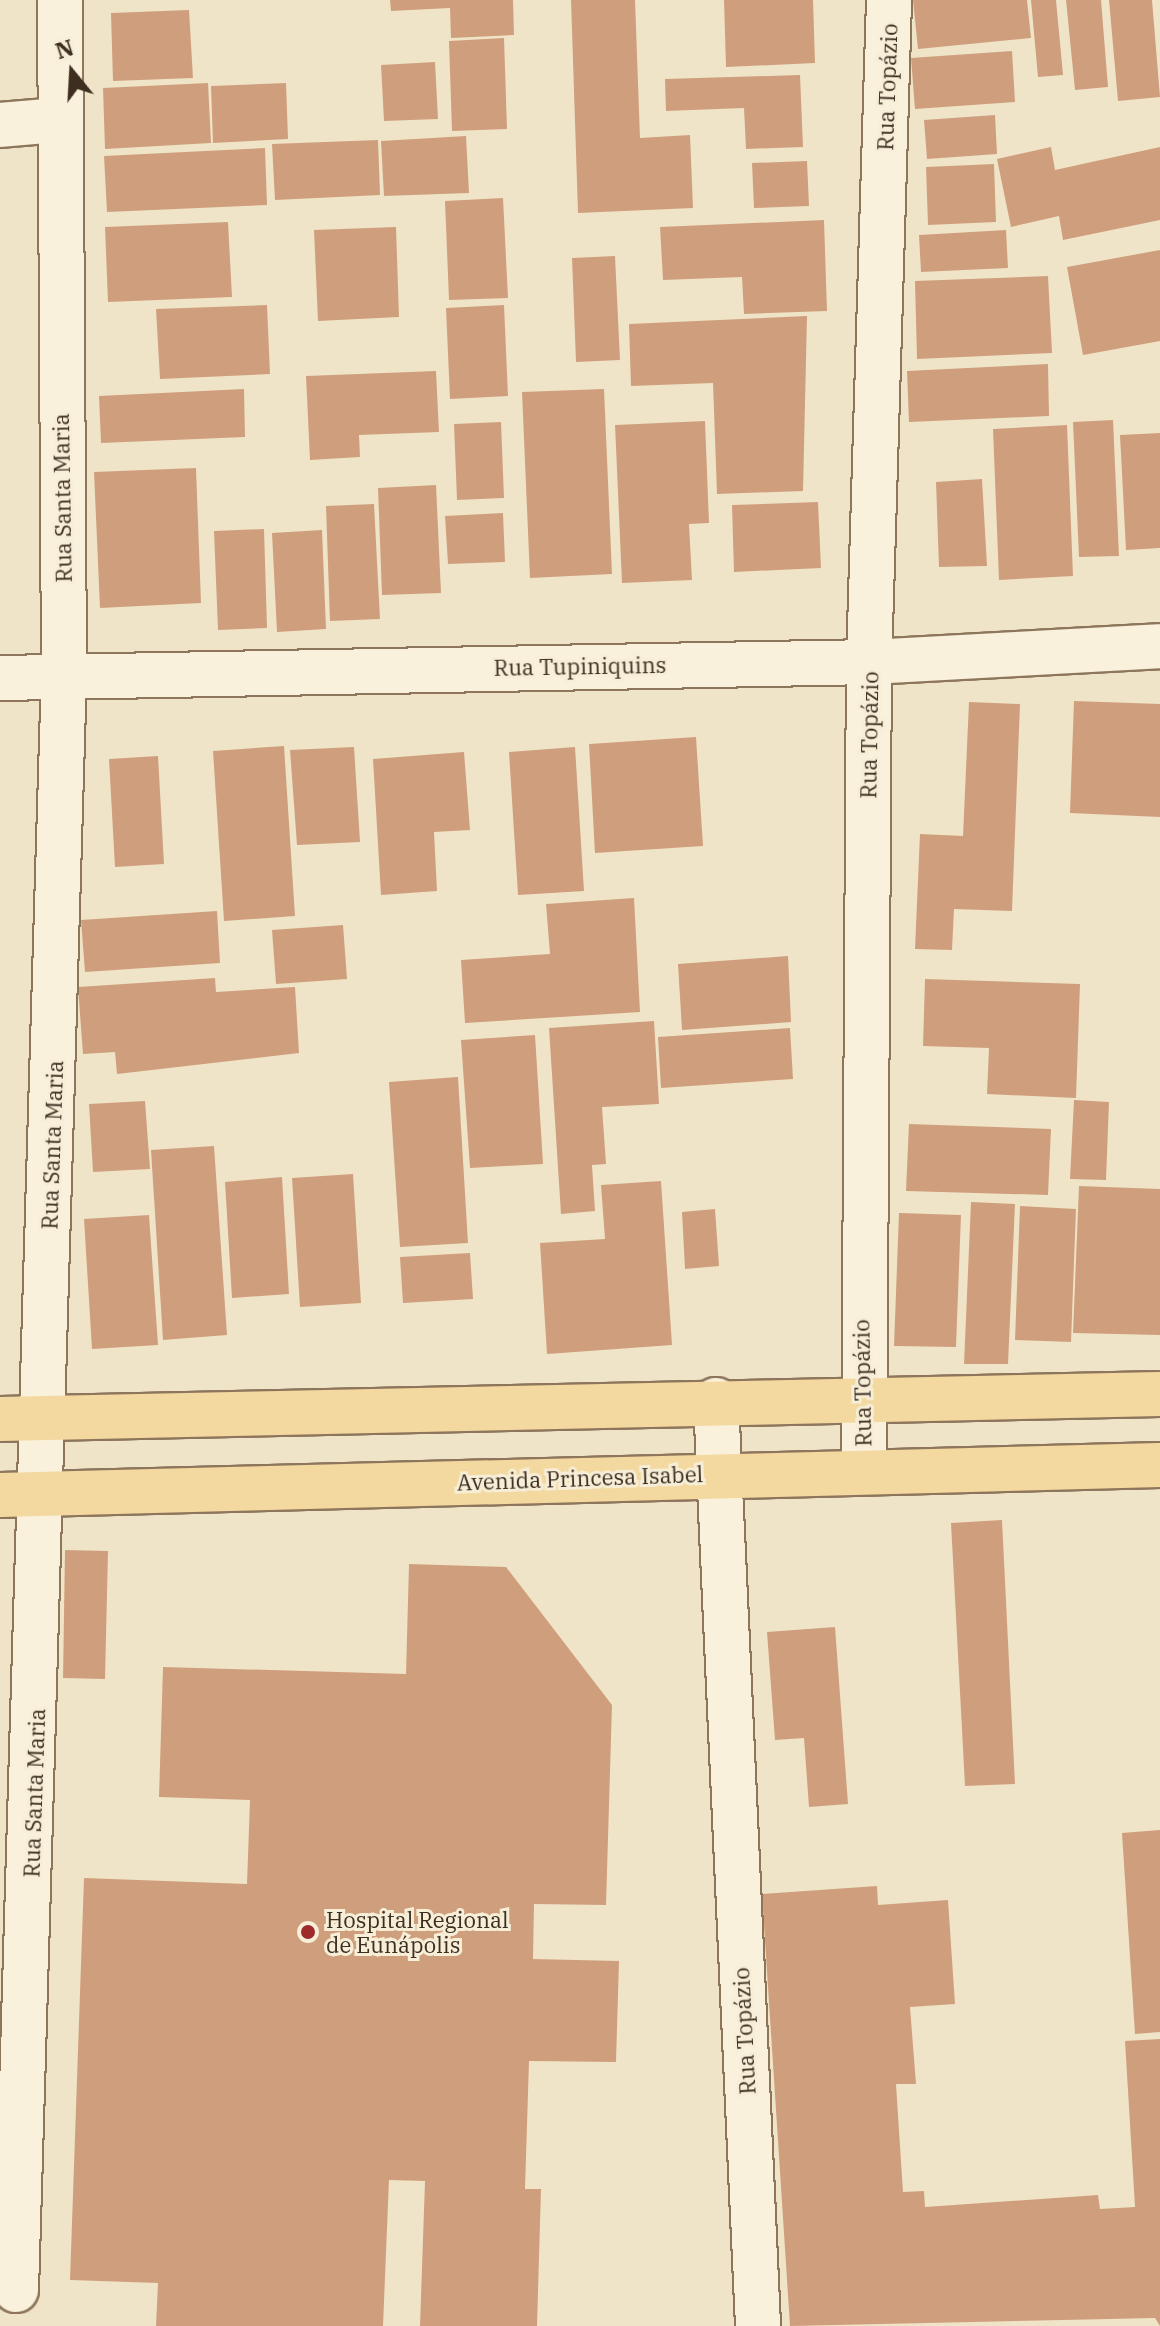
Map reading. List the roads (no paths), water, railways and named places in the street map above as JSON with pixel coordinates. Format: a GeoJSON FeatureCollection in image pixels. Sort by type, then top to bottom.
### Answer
{"type":"FeatureCollection","features":[{"type":"Feature","properties":{"kind":"main road"},"geometry":{"type":"LineString","coordinates":[[0,1419],[716,1400],[1160,1394]]}},
{"type":"Feature","properties":{"kind":"main road","name":"Avenida Princesa Isabel"},"geometry":{"type":"LineString","coordinates":[[0,1495],[864,1470],[1160,1465]]}},
{"type":"Feature","properties":{"kind":"street","name":"Rua Santa Maria"},"geometry":{"type":"LineString","coordinates":[[16,2290],[44,1495],[64,673],[58,120],[60,0]]}},
{"type":"Feature","properties":{"kind":"street","name":"Rua Topázio"},"geometry":{"type":"LineString","coordinates":[[864,1470],[861,1397],[869,662],[889,0]]}},
{"type":"Feature","properties":{"kind":"street"},"geometry":{"type":"LineString","coordinates":[[0,125],[58,120]]}},
{"type":"Feature","properties":{"kind":"street","name":"Rua Tupiniquins"},"geometry":{"type":"LineString","coordinates":[[0,678],[64,673],[869,662],[1160,646]]}},
{"type":"Feature","properties":{"kind":"street","name":"Rua Topázio"},"geometry":{"type":"LineString","coordinates":[[716,1400],[758,2326]]}},
{"type":"Feature","properties":{"kind":"place","name":"Hospital Regional de Eunápolis"},"geometry":{"type":"Point","coordinates":[308,1932]}}]}
